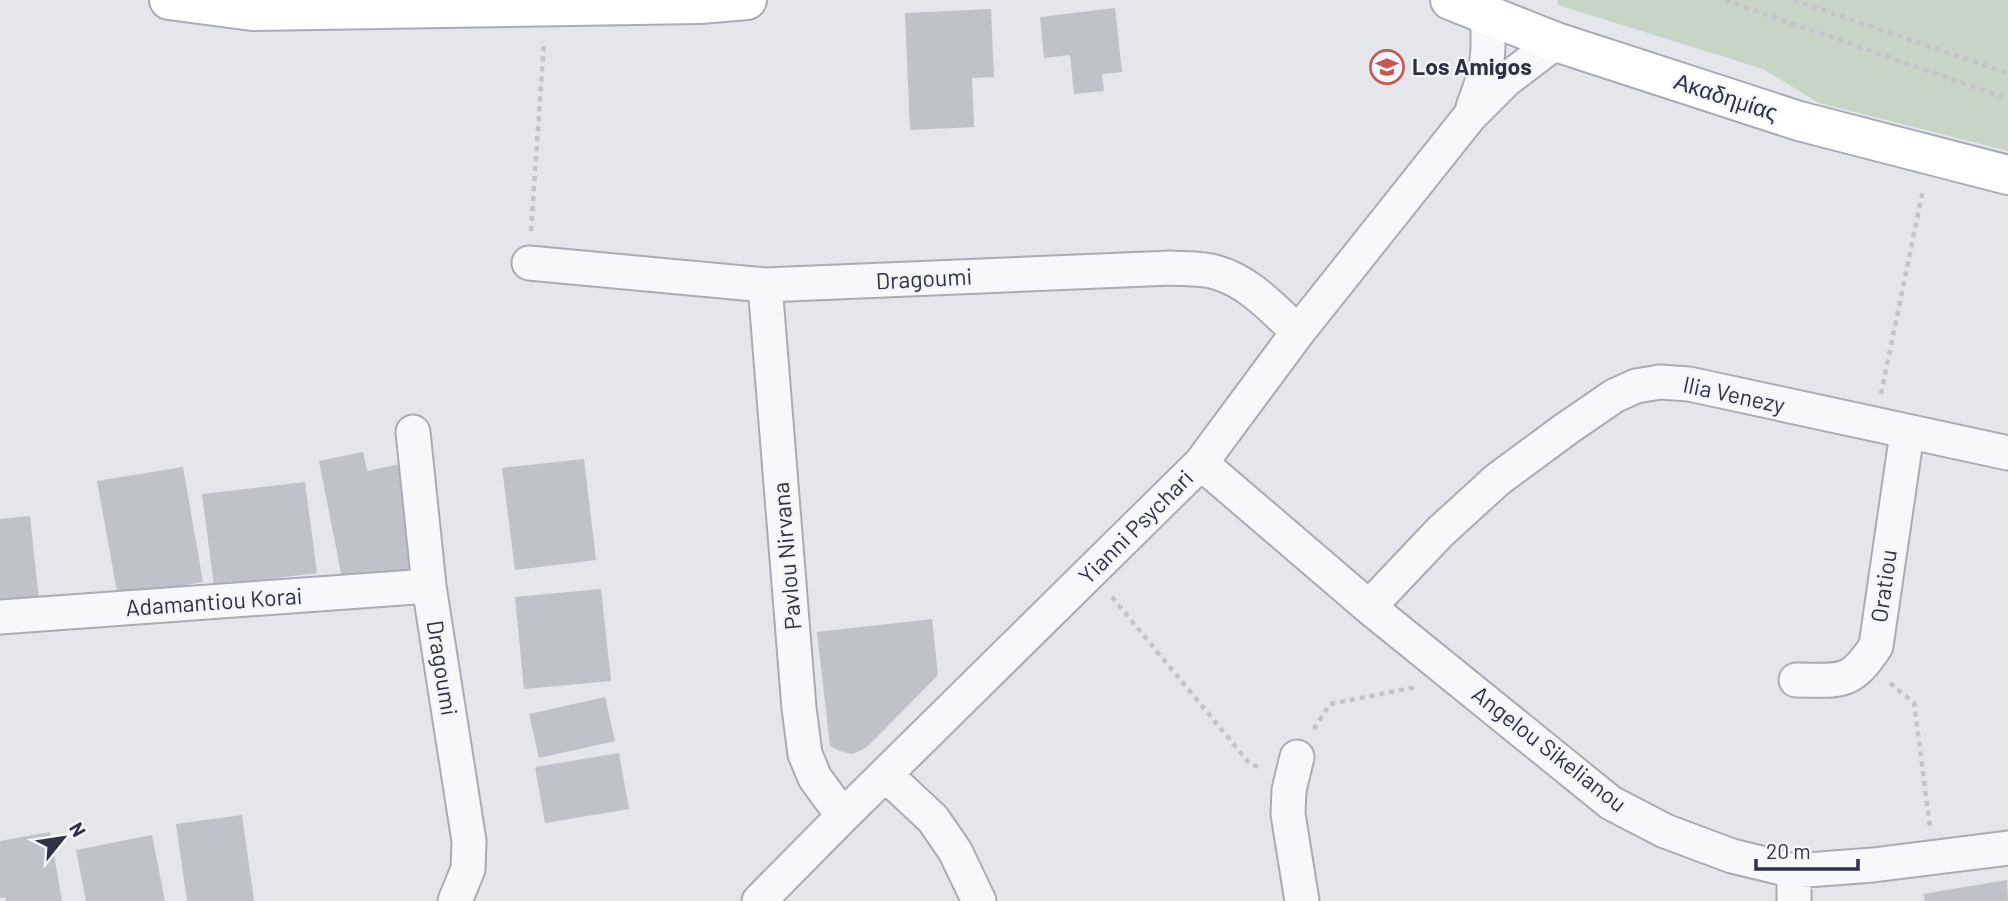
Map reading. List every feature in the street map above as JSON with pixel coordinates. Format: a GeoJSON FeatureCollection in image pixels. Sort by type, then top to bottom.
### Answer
{"type":"FeatureCollection","features":[{"type":"Feature","properties":{"kind":"street"},"geometry":{"type":"LineString","coordinates":[[169,0],[252,11],[700,4],[747,0]]}},
{"type":"Feature","properties":{"kind":"street","name":"Ακαδημίας"},"geometry":{"type":"LineString","coordinates":[[1450,0],[1556,42],[1799,121],[2008,175]]}},
{"type":"Feature","properties":{"kind":"street","name":"Yianni Psychari"},"geometry":{"type":"LineString","coordinates":[[1470,116],[1489,61],[1487,14]]}},
{"type":"Feature","properties":{"kind":"street","name":"Yianni Psychari"},"geometry":{"type":"LineString","coordinates":[[760,901],[842,816],[1201,463],[1298,332],[1470,116],[1506,80],[1556,42]]}},
{"type":"Feature","properties":{"kind":"street","name":"Dragoumi"},"geometry":{"type":"LineString","coordinates":[[529,263],[765,285],[1171,268],[1213,271],[1233,279],[1255,293],[1298,332]]}},
{"type":"Feature","properties":{"kind":"street","name":"Pavlou Nirvana"},"geometry":{"type":"LineString","coordinates":[[765,285],[805,754],[815,778],[842,816]]}},
{"type":"Feature","properties":{"kind":"street","name":"Ilia Venezy"},"geometry":{"type":"LineString","coordinates":[[1369,607],[1440,532],[1497,480],[1614,396],[1636,386],[1660,382],[1689,384],[2008,453]]}},
{"type":"Feature","properties":{"kind":"street","name":"Dragoumi"},"geometry":{"type":"LineString","coordinates":[[413,432],[429,586],[469,841],[468,869],[456,901]]}},
{"type":"Feature","properties":{"kind":"street","name":"Oratiou"},"geometry":{"type":"LineString","coordinates":[[1865,663],[1876,646],[1907,433]]}},
{"type":"Feature","properties":{"kind":"street","name":"Angelou Sikelianou"},"geometry":{"type":"LineString","coordinates":[[1201,463],[1369,607],[1612,803],[1665,831],[1731,856],[1794,886],[1874,865],[2008,848]]}},
{"type":"Feature","properties":{"kind":"street","name":"Adamantiou Korai"},"geometry":{"type":"LineString","coordinates":[[0,617],[429,586]]}},
{"type":"Feature","properties":{"kind":"street"},"geometry":{"type":"LineString","coordinates":[[1796,680],[1841,680],[1854,674],[1865,663]]}},
{"type":"Feature","properties":{"kind":"street"},"geometry":{"type":"LineString","coordinates":[[1294,768],[1289,790],[1288,814],[1302,901]]}},
{"type":"Feature","properties":{"kind":"street"},"geometry":{"type":"LineString","coordinates":[[886,775],[933,819],[955,851],[979,901]]}},
{"type":"Feature","properties":{"kind":"path"},"geometry":{"type":"LineString","coordinates":[[1726,0],[2008,99]]}},
{"type":"Feature","properties":{"kind":"path"},"geometry":{"type":"LineString","coordinates":[[1793,0],[2008,73]]}},
{"type":"Feature","properties":{"kind":"path"},"geometry":{"type":"LineString","coordinates":[[529,263],[546,6]]}},
{"type":"Feature","properties":{"kind":"path"},"geometry":{"type":"LineString","coordinates":[[1874,425],[1930,155]]}},
{"type":"Feature","properties":{"kind":"path"},"geometry":{"type":"LineString","coordinates":[[1091,572],[1250,764],[1294,768],[1330,704],[1458,679]]}},
{"type":"Feature","properties":{"kind":"path"},"geometry":{"type":"LineString","coordinates":[[1865,663],[1914,702],[1934,857]]}},
{"type":"Feature","properties":{"kind":"green space"},"geometry":{"type":"Polygon","coordinates":[[[1557,0],[2008,0],[2008,151],[1819,103],[1763,69],[1558,5],[1557,0]]]}},
{"type":"Feature","properties":{"kind":"building"},"geometry":{"type":"Polygon","coordinates":[[[1115,8],[1122,72],[1102,74],[1104,91],[1074,94],[1070,55],[1044,58],[1040,17],[1115,8]]]}},
{"type":"Feature","properties":{"kind":"building"},"geometry":{"type":"Polygon","coordinates":[[[991,9],[994,77],[972,78],[974,127],[910,130],[905,13],[991,9]]]}},
{"type":"Feature","properties":{"kind":"building"},"geometry":{"type":"Polygon","coordinates":[[[363,452],[367,471],[409,462],[430,566],[343,583],[319,461],[363,452]]]}},
{"type":"Feature","properties":{"kind":"building"},"geometry":{"type":"Polygon","coordinates":[[[584,459],[596,560],[515,570],[502,468],[584,459]]]}},
{"type":"Feature","properties":{"kind":"building"},"geometry":{"type":"Polygon","coordinates":[[[183,467],[203,582],[118,597],[97,481],[183,467]]]}},
{"type":"Feature","properties":{"kind":"building"},"geometry":{"type":"Polygon","coordinates":[[[305,482],[317,573],[214,586],[202,494],[305,482]]]}},
{"type":"Feature","properties":{"kind":"building"},"geometry":{"type":"Polygon","coordinates":[[[30,516],[39,601],[0,605],[0,519],[30,516]]]}},
{"type":"Feature","properties":{"kind":"building"},"geometry":{"type":"Polygon","coordinates":[[[601,589],[611,681],[524,689],[515,597],[601,589]]]}},
{"type":"Feature","properties":{"kind":"building"},"geometry":{"type":"Polygon","coordinates":[[[932,619],[938,675],[860,751],[852,754],[830,746],[817,632],[932,619]]]}},
{"type":"Feature","properties":{"kind":"building"},"geometry":{"type":"Polygon","coordinates":[[[605,697],[615,741],[539,758],[529,714],[605,697]]]}},
{"type":"Feature","properties":{"kind":"building"},"geometry":{"type":"Polygon","coordinates":[[[619,753],[629,809],[545,823],[535,767],[619,753]]]}},
{"type":"Feature","properties":{"kind":"building"},"geometry":{"type":"Polygon","coordinates":[[[242,815],[254,901],[187,901],[176,824],[242,815]]]}},
{"type":"Feature","properties":{"kind":"building"},"geometry":{"type":"Polygon","coordinates":[[[50,832],[62,901],[6,901],[5,897],[0,898],[0,841],[50,832]]]}},
{"type":"Feature","properties":{"kind":"building"},"geometry":{"type":"Polygon","coordinates":[[[152,835],[165,901],[86,901],[76,850],[152,835]]]}},
{"type":"Feature","properties":{"kind":"building"},"geometry":{"type":"Polygon","coordinates":[[[2007,880],[2008,901],[1925,901],[1923,894],[2007,880]]]}},
{"type":"Feature","properties":{"kind":"place","name":"Los Amigos"},"geometry":{"type":"Point","coordinates":[1387,67]}}]}
